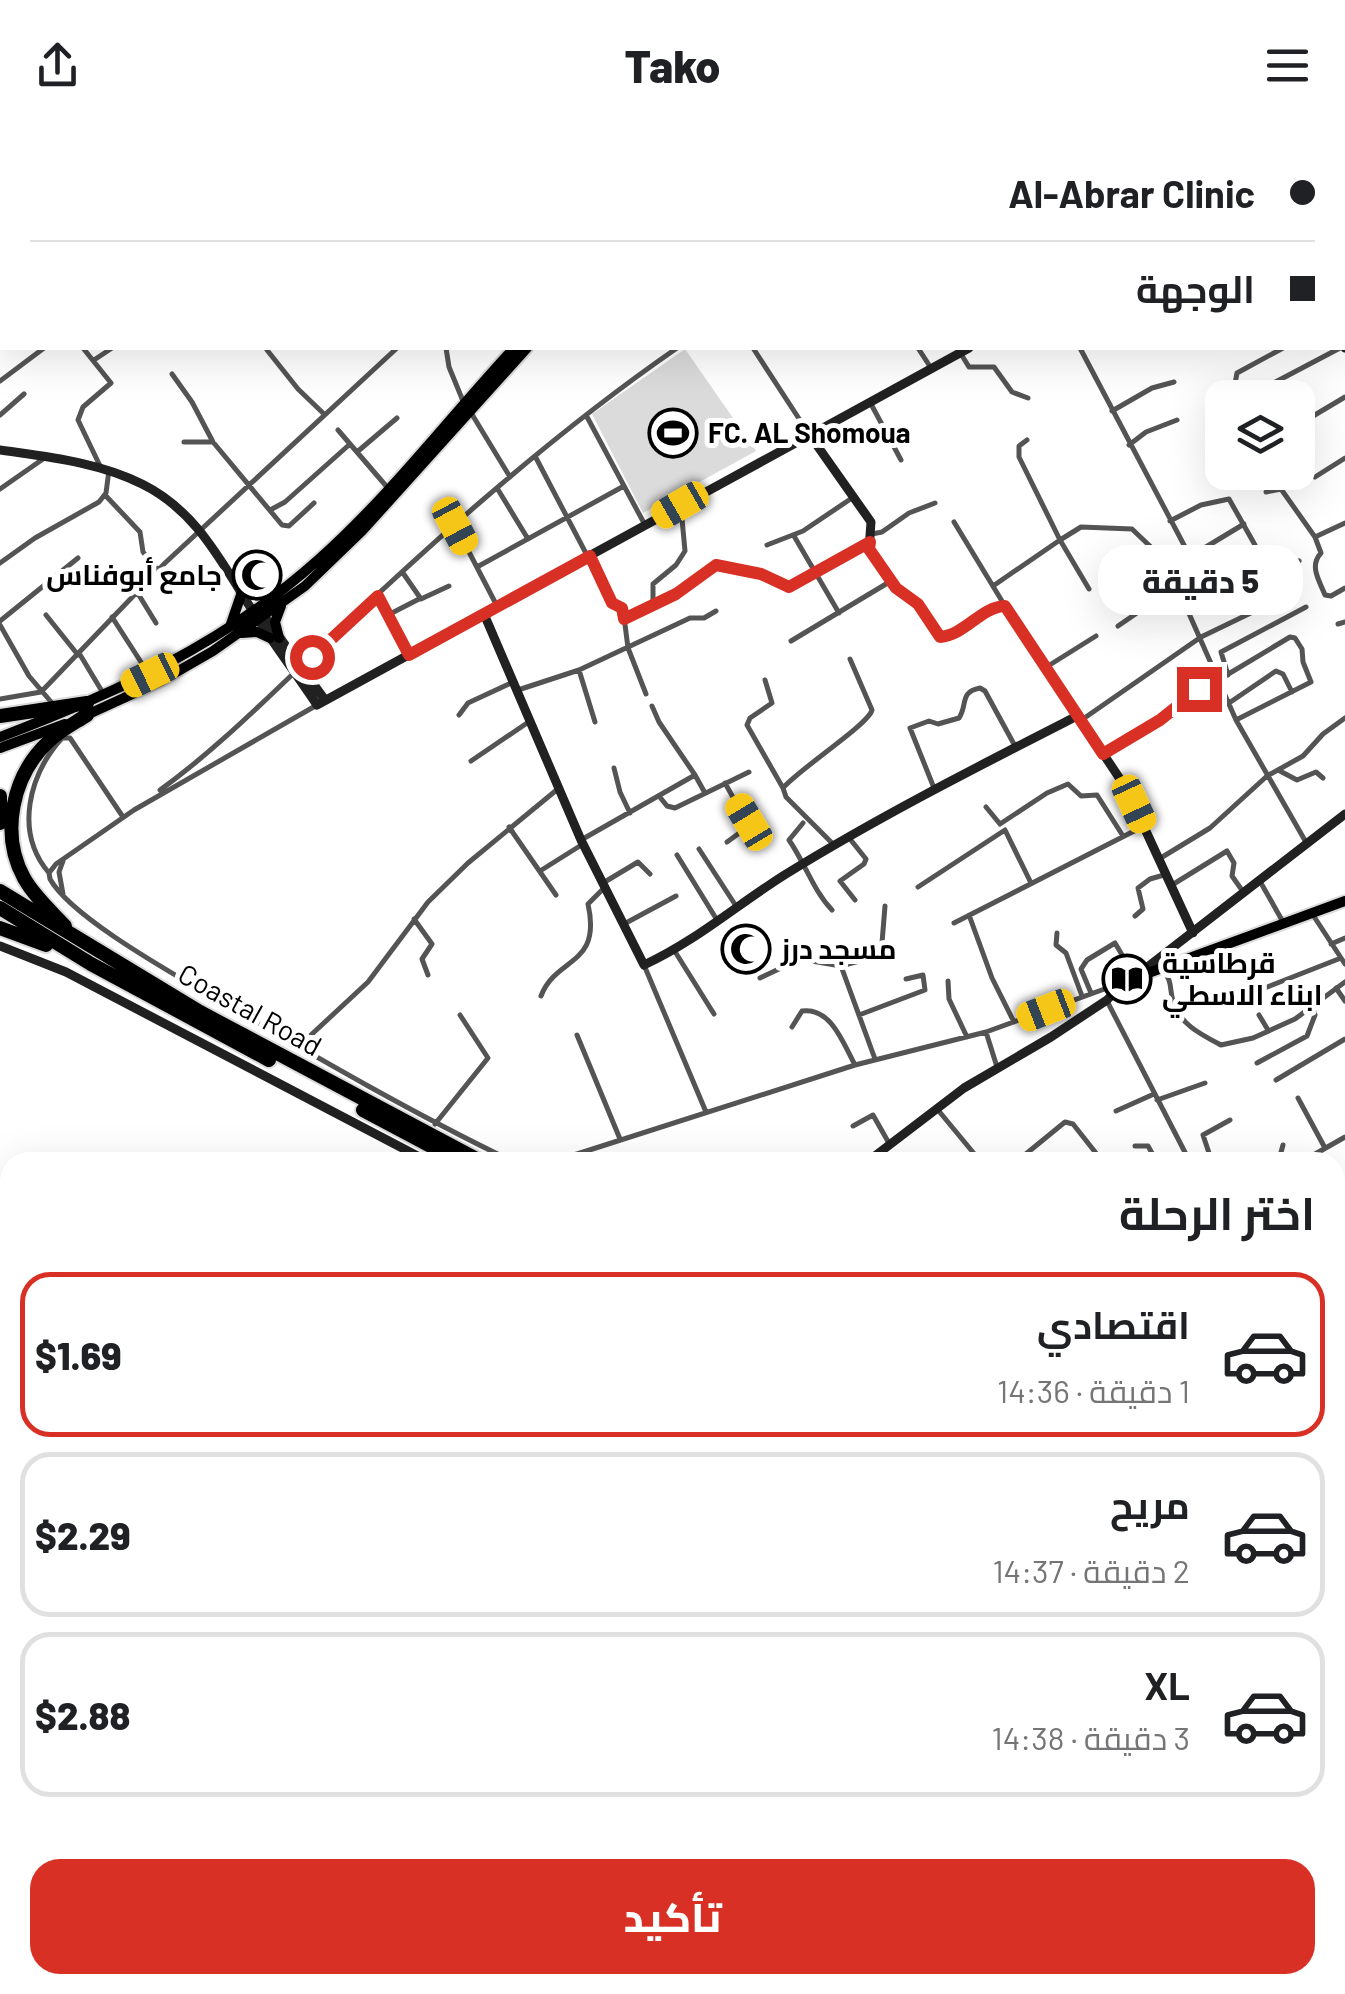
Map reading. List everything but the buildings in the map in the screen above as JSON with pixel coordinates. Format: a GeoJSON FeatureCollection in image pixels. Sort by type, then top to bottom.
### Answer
{"type":"FeatureCollection","features":[{"type":"Feature","properties":{"kind":"highway"},"geometry":{"type":"LineString","coordinates":[[0,716],[87,709]]}},
{"type":"Feature","properties":{"kind":"highway"},"geometry":{"type":"LineString","coordinates":[[79,941],[24,878],[12,841],[12,821],[18,786],[35,757],[87,709]]}},
{"type":"Feature","properties":{"kind":"highway"},"geometry":{"type":"LineString","coordinates":[[0,796],[0,823]]}},
{"type":"Feature","properties":{"kind":"highway","name":"Coastal Road"},"geometry":{"type":"LineString","coordinates":[[0,891],[79,941],[444,1152]]}},
{"type":"Feature","properties":{"kind":"highway","name":"Coastal Road"},"geometry":{"type":"LineString","coordinates":[[0,908],[91,964],[398,1124],[460,1152]]}},
{"type":"Feature","properties":{"kind":"highway"},"geometry":{"type":"LineString","coordinates":[[0,928],[91,964]]}},
{"type":"Feature","properties":{"kind":"main road"},"geometry":{"type":"LineString","coordinates":[[0,748],[160,681],[346,548],[512,350]]}},
{"type":"Feature","properties":{"kind":"main road"},"geometry":{"type":"LineString","coordinates":[[0,736],[87,709],[104,696],[233,631],[274,638],[282,597],[525,350]]}},
{"type":"Feature","properties":{"kind":"main road"},"geometry":{"type":"LineString","coordinates":[[233,631],[242,590],[282,597]]}},
{"type":"Feature","properties":{"kind":"main road"},"geometry":{"type":"LineString","coordinates":[[1128,981],[1345,901]]}},
{"type":"Feature","properties":{"kind":"street"},"geometry":{"type":"LineString","coordinates":[[0,381],[41,350]]}},
{"type":"Feature","properties":{"kind":"street"},"geometry":{"type":"LineString","coordinates":[[85,350],[111,383],[83,407],[78,420],[105,469],[105,496],[140,532],[143,552],[158,570]]}},
{"type":"Feature","properties":{"kind":"street"},"geometry":{"type":"LineString","coordinates":[[94,360],[109,350]]}},
{"type":"Feature","properties":{"kind":"street"},"geometry":{"type":"LineString","coordinates":[[267,350],[324,414]]}},
{"type":"Feature","properties":{"kind":"street"},"geometry":{"type":"LineString","coordinates":[[0,699],[41,692],[158,570],[396,350]]}},
{"type":"Feature","properties":{"kind":"street"},"geometry":{"type":"LineString","coordinates":[[446,350],[449,367],[467,407],[510,477]]}},
{"type":"Feature","properties":{"kind":"street"},"geometry":{"type":"LineString","coordinates":[[134,810],[226,736],[497,488],[674,350]]}},
{"type":"Feature","properties":{"kind":"street"},"geometry":{"type":"LineString","coordinates":[[754,350],[871,522],[869,549],[891,581],[918,604],[940,637],[954,634],[996,606],[1005,606]]}},
{"type":"Feature","properties":{"kind":"street"},"geometry":{"type":"LineString","coordinates":[[919,350],[930,368]]}},
{"type":"Feature","properties":{"kind":"street"},"geometry":{"type":"LineString","coordinates":[[49,873],[134,810],[321,702],[964,350]]}},
{"type":"Feature","properties":{"kind":"street"},"geometry":{"type":"LineString","coordinates":[[966,350],[969,366],[994,367],[1012,392],[1028,398]]}},
{"type":"Feature","properties":{"kind":"street"},"geometry":{"type":"LineString","coordinates":[[1081,350],[1190,556],[1199,583],[1184,600]]}},
{"type":"Feature","properties":{"kind":"street"},"geometry":{"type":"LineString","coordinates":[[1236,380],[1237,372],[1279,350]]}},
{"type":"Feature","properties":{"kind":"street"},"geometry":{"type":"LineString","coordinates":[[1277,380],[1331,350]]}},
{"type":"Feature","properties":{"kind":"street"},"geometry":{"type":"LineString","coordinates":[[172,374],[213,442],[287,527],[314,503]]}},
{"type":"Feature","properties":{"kind":"street"},"geometry":{"type":"LineString","coordinates":[[1112,411],[1152,388],[1174,382]]}},
{"type":"Feature","properties":{"kind":"street"},"geometry":{"type":"LineString","coordinates":[[0,414],[24,394]]}},
{"type":"Feature","properties":{"kind":"street"},"geometry":{"type":"LineString","coordinates":[[1315,416],[1345,397]]}},
{"type":"Feature","properties":{"kind":"street"},"geometry":{"type":"LineString","coordinates":[[870,402],[902,460]]}},
{"type":"Feature","properties":{"kind":"street"},"geometry":{"type":"LineString","coordinates":[[586,415],[645,525]]}},
{"type":"Feature","properties":{"kind":"street"},"geometry":{"type":"LineString","coordinates":[[357,452],[396,418]]}},
{"type":"Feature","properties":{"kind":"street"},"geometry":{"type":"LineString","coordinates":[[1130,445],[1151,429],[1176,420]]}},
{"type":"Feature","properties":{"kind":"street"},"geometry":{"type":"LineString","coordinates":[[338,430],[389,490]]}},
{"type":"Feature","properties":{"kind":"street"},"geometry":{"type":"LineString","coordinates":[[1027,440],[1019,446],[1019,457],[1089,589]]}},
{"type":"Feature","properties":{"kind":"street"},"geometry":{"type":"LineString","coordinates":[[184,442],[213,442]]}},
{"type":"Feature","properties":{"kind":"street"},"geometry":{"type":"LineString","coordinates":[[271,510],[350,444]]}},
{"type":"Feature","properties":{"kind":"street"},"geometry":{"type":"LineString","coordinates":[[0,450],[105,469],[153,490],[200,531],[321,702]]}},
{"type":"Feature","properties":{"kind":"street"},"geometry":{"type":"LineString","coordinates":[[535,456],[610,600],[622,608],[628,648],[646,694]]}},
{"type":"Feature","properties":{"kind":"street"},"geometry":{"type":"LineString","coordinates":[[0,489],[46,457]]}},
{"type":"Feature","properties":{"kind":"street"},"geometry":{"type":"LineString","coordinates":[[1315,477],[1345,458]]}},
{"type":"Feature","properties":{"kind":"street"},"geometry":{"type":"LineString","coordinates":[[477,567],[624,486]]}},
{"type":"Feature","properties":{"kind":"street"},"geometry":{"type":"LineString","coordinates":[[497,488],[528,539]]}},
{"type":"Feature","properties":{"kind":"street"},"geometry":{"type":"LineString","coordinates":[[1266,492],[1281,489],[1315,537],[1321,553],[1314,566],[1324,594],[1331,596],[1345,588]]}},
{"type":"Feature","properties":{"kind":"street"},"geometry":{"type":"LineString","coordinates":[[0,563],[105,496]]}},
{"type":"Feature","properties":{"kind":"street"},"geometry":{"type":"LineString","coordinates":[[767,546],[794,536],[854,497]]}},
{"type":"Feature","properties":{"kind":"street"},"geometry":{"type":"LineString","coordinates":[[1170,521],[1201,505],[1225,499],[1232,502],[1255,545]]}},
{"type":"Feature","properties":{"kind":"street"},"geometry":{"type":"LineString","coordinates":[[624,619],[676,594],[716,565],[761,574],[789,587],[910,513],[935,503]]}},
{"type":"Feature","properties":{"kind":"street"},"geometry":{"type":"LineString","coordinates":[[653,605],[652,584],[676,565],[686,551],[680,505]]}},
{"type":"Feature","properties":{"kind":"street"},"geometry":{"type":"LineString","coordinates":[[954,522],[1126,788],[1193,933]]}},
{"type":"Feature","properties":{"kind":"street"},"geometry":{"type":"LineString","coordinates":[[1315,537],[1345,522]]}},
{"type":"Feature","properties":{"kind":"street"},"geometry":{"type":"LineString","coordinates":[[1190,556],[1244,524]]}},
{"type":"Feature","properties":{"kind":"street"},"geometry":{"type":"LineString","coordinates":[[455,526],[497,606]]}},
{"type":"Feature","properties":{"kind":"street"},"geometry":{"type":"LineString","coordinates":[[993,586],[1082,527],[1132,529],[1152,550],[1184,600],[1236,720],[1308,845]]}},
{"type":"Feature","properties":{"kind":"street"},"geometry":{"type":"LineString","coordinates":[[794,536],[839,614]]}},
{"type":"Feature","properties":{"kind":"street"},"geometry":{"type":"LineString","coordinates":[[58,709],[41,692],[0,623],[78,558]]}},
{"type":"Feature","properties":{"kind":"street"},"geometry":{"type":"LineString","coordinates":[[644,965],[674,950],[806,863],[1015,748],[1079,718],[1201,637],[1286,596],[1292,590],[1290,569],[1299,561]]}},
{"type":"Feature","properties":{"kind":"street"},"geometry":{"type":"LineString","coordinates":[[403,573],[418,599]]}},
{"type":"Feature","properties":{"kind":"street"},"geometry":{"type":"LineString","coordinates":[[791,641],[891,581]]}},
{"type":"Feature","properties":{"kind":"street"},"geometry":{"type":"LineString","coordinates":[[388,615],[450,586]]}},
{"type":"Feature","properties":{"kind":"street"},"geometry":{"type":"LineString","coordinates":[[1118,626],[1176,586]]}},
{"type":"Feature","properties":{"kind":"street"},"geometry":{"type":"LineString","coordinates":[[137,592],[156,623]]}},
{"type":"Feature","properties":{"kind":"street"},"geometry":{"type":"LineString","coordinates":[[378,596],[409,655]]}},
{"type":"Feature","properties":{"kind":"street"},"geometry":{"type":"LineString","coordinates":[[1228,675],[1221,652],[1306,607]]}},
{"type":"Feature","properties":{"kind":"street"},"geometry":{"type":"LineString","coordinates":[[459,715],[468,703],[578,670],[690,618],[704,618],[716,610]]}},
{"type":"Feature","properties":{"kind":"street"},"geometry":{"type":"LineString","coordinates":[[484,614],[602,887],[644,965],[706,1112]]}},
{"type":"Feature","properties":{"kind":"street"},"geometry":{"type":"LineString","coordinates":[[46,615],[79,654],[104,696]]}},
{"type":"Feature","properties":{"kind":"street"},"geometry":{"type":"LineString","coordinates":[[112,618],[150,675]]}},
{"type":"Feature","properties":{"kind":"street"},"geometry":{"type":"LineString","coordinates":[[1045,668],[1096,636]]}},
{"type":"Feature","properties":{"kind":"street"},"geometry":{"type":"LineString","coordinates":[[1103,754],[1219,678],[1294,637],[1312,680],[1236,720]]}},
{"type":"Feature","properties":{"kind":"street"},"geometry":{"type":"LineString","coordinates":[[784,788],[835,742],[870,718],[872,710],[850,659]]}},
{"type":"Feature","properties":{"kind":"street"},"geometry":{"type":"LineString","coordinates":[[578,670],[594,722]]}},
{"type":"Feature","properties":{"kind":"street"},"geometry":{"type":"LineString","coordinates":[[1229,704],[1276,671],[1283,674],[1292,692]]}},
{"type":"Feature","properties":{"kind":"street"},"geometry":{"type":"LineString","coordinates":[[765,680],[772,703],[750,718],[748,724],[786,798],[836,846]]}},
{"type":"Feature","properties":{"kind":"street"},"geometry":{"type":"LineString","coordinates":[[936,791],[910,728],[960,717],[964,696],[969,691],[985,691],[1015,748]]}},
{"type":"Feature","properties":{"kind":"street"},"geometry":{"type":"LineString","coordinates":[[652,706],[658,722],[705,793]]}},
{"type":"Feature","properties":{"kind":"street"},"geometry":{"type":"LineString","coordinates":[[1159,859],[1210,828],[1267,776],[1304,756],[1322,734],[1345,718]]}},
{"type":"Feature","properties":{"kind":"street"},"geometry":{"type":"LineString","coordinates":[[470,761],[530,720]]}},
{"type":"Feature","properties":{"kind":"street"},"geometry":{"type":"LineString","coordinates":[[123,817],[70,738],[62,738],[37,773],[30,803],[33,839],[52,884],[64,897],[175,977],[297,1048],[398,1124],[420,1152]]}},
{"type":"Feature","properties":{"kind":"street"},"geometry":{"type":"LineString","coordinates":[[614,768],[630,813]]}},
{"type":"Feature","properties":{"kind":"street"},"geometry":{"type":"LineString","coordinates":[[1278,770],[1297,780],[1316,772],[1323,778]]}},
{"type":"Feature","properties":{"kind":"street"},"geometry":{"type":"LineString","coordinates":[[660,796],[671,809],[749,772]]}},
{"type":"Feature","properties":{"kind":"street"},"geometry":{"type":"LineString","coordinates":[[540,871],[694,775]]}},
{"type":"Feature","properties":{"kind":"street"},"geometry":{"type":"LineString","coordinates":[[725,783],[750,826],[727,842]]}},
{"type":"Feature","properties":{"kind":"street"},"geometry":{"type":"LineString","coordinates":[[918,887],[1068,784],[1082,796],[1097,795],[1123,836]]}},
{"type":"Feature","properties":{"kind":"street"},"geometry":{"type":"LineString","coordinates":[[297,1048],[368,982],[414,919],[468,863],[559,788]]}},
{"type":"Feature","properties":{"kind":"street"},"geometry":{"type":"LineString","coordinates":[[986,807],[1002,827],[1030,884]]}},
{"type":"Feature","properties":{"kind":"street"},"geometry":{"type":"LineString","coordinates":[[880,1152],[936,1107],[1106,1000],[1345,814]]}},
{"type":"Feature","properties":{"kind":"street"},"geometry":{"type":"LineString","coordinates":[[803,823],[789,840],[832,910]]}},
{"type":"Feature","properties":{"kind":"street"},"geometry":{"type":"LineString","coordinates":[[954,923],[1144,826]]}},
{"type":"Feature","properties":{"kind":"street"},"geometry":{"type":"LineString","coordinates":[[509,827],[556,895]]}},
{"type":"Feature","properties":{"kind":"street"},"geometry":{"type":"LineString","coordinates":[[850,839],[866,860],[840,881],[855,900]]}},
{"type":"Feature","properties":{"kind":"street"},"geometry":{"type":"LineString","coordinates":[[698,849],[737,909]]}},
{"type":"Feature","properties":{"kind":"street"},"geometry":{"type":"LineString","coordinates":[[1170,887],[1227,851],[1234,863],[1232,876],[1245,895]]}},
{"type":"Feature","properties":{"kind":"street"},"geometry":{"type":"LineString","coordinates":[[676,855],[718,922]]}},
{"type":"Feature","properties":{"kind":"street"},"geometry":{"type":"LineString","coordinates":[[64,897],[60,872],[68,856]]}},
{"type":"Feature","properties":{"kind":"street"},"geometry":{"type":"LineString","coordinates":[[540,996],[547,983],[582,954],[592,922],[588,904],[602,887],[638,862],[650,874]]}},
{"type":"Feature","properties":{"kind":"street"},"geometry":{"type":"LineString","coordinates":[[1135,916],[1143,909],[1138,888],[1164,875]]}},
{"type":"Feature","properties":{"kind":"street"},"geometry":{"type":"LineString","coordinates":[[1261,883],[1283,922]]}},
{"type":"Feature","properties":{"kind":"street"},"geometry":{"type":"LineString","coordinates":[[622,926],[676,896]]}},
{"type":"Feature","properties":{"kind":"street"},"geometry":{"type":"LineString","coordinates":[[760,978],[800,959],[841,966],[882,956],[884,906]]}},
{"type":"Feature","properties":{"kind":"street"},"geometry":{"type":"LineString","coordinates":[[1234,1000],[1343,961],[1311,912]]}},
{"type":"Feature","properties":{"kind":"street"},"geometry":{"type":"LineString","coordinates":[[970,914],[992,978],[1014,1022]]}},
{"type":"Feature","properties":{"kind":"street"},"geometry":{"type":"LineString","coordinates":[[414,919],[432,944],[423,956],[428,975]]}},
{"type":"Feature","properties":{"kind":"street"},"geometry":{"type":"LineString","coordinates":[[1057,932],[1056,945],[1066,953],[1082,996]]}},
{"type":"Feature","properties":{"kind":"street"},"geometry":{"type":"LineString","coordinates":[[1332,944],[1345,938]]}},
{"type":"Feature","properties":{"kind":"street"},"geometry":{"type":"LineString","coordinates":[[1091,993],[1080,969],[1082,963],[1115,943],[1128,965]]}},
{"type":"Feature","properties":{"kind":"street"},"geometry":{"type":"LineString","coordinates":[[0,946],[398,1124],[435,1124],[493,1152]]}},
{"type":"Feature","properties":{"kind":"street"},"geometry":{"type":"LineString","coordinates":[[674,950],[714,1014]]}},
{"type":"Feature","properties":{"kind":"street"},"geometry":{"type":"LineString","coordinates":[[841,966],[876,1059]]}},
{"type":"Feature","properties":{"kind":"street"},"geometry":{"type":"LineString","coordinates":[[1161,968],[1170,979],[1172,1000],[1182,1019],[1223,1045],[1269,1031],[1306,1013],[1345,982]]}},
{"type":"Feature","properties":{"kind":"street"},"geometry":{"type":"LineString","coordinates":[[859,1016],[924,990],[923,975],[906,979]]}},
{"type":"Feature","properties":{"kind":"street"},"geometry":{"type":"LineString","coordinates":[[582,1152],[855,1065],[986,1032],[1128,981]]}},
{"type":"Feature","properties":{"kind":"street"},"geometry":{"type":"LineString","coordinates":[[948,982],[950,999],[967,1037]]}},
{"type":"Feature","properties":{"kind":"street"},"geometry":{"type":"LineString","coordinates":[[1336,988],[1345,1002]]}},
{"type":"Feature","properties":{"kind":"street"},"geometry":{"type":"LineString","coordinates":[[1257,1062],[1307,1036],[1314,1015],[1313,1006],[1303,996],[1290,992],[1268,1004]]}},
{"type":"Feature","properties":{"kind":"street"},"geometry":{"type":"LineString","coordinates":[[1106,1000],[1184,1152]]}},
{"type":"Feature","properties":{"kind":"street"},"geometry":{"type":"LineString","coordinates":[[792,1027],[802,1011],[822,1014],[855,1065]]}},
{"type":"Feature","properties":{"kind":"street"},"geometry":{"type":"LineString","coordinates":[[435,1124],[487,1059],[460,1015]]}},
{"type":"Feature","properties":{"kind":"street"},"geometry":{"type":"LineString","coordinates":[[1260,1016],[1269,1031]]}},
{"type":"Feature","properties":{"kind":"street"},"geometry":{"type":"LineString","coordinates":[[986,1032],[998,1068]]}},
{"type":"Feature","properties":{"kind":"street"},"geometry":{"type":"LineString","coordinates":[[577,1035],[620,1139]]}},
{"type":"Feature","properties":{"kind":"street"},"geometry":{"type":"LineString","coordinates":[[1276,1080],[1345,1039]]}},
{"type":"Feature","properties":{"kind":"street"},"geometry":{"type":"LineString","coordinates":[[1116,1111],[1206,1083]]}},
{"type":"Feature","properties":{"kind":"street"},"geometry":{"type":"LineString","coordinates":[[1298,1098],[1324,1148]]}},
{"type":"Feature","properties":{"kind":"street"},"geometry":{"type":"LineString","coordinates":[[936,1107],[973,1152]]}},
{"type":"Feature","properties":{"kind":"street"},"geometry":{"type":"LineString","coordinates":[[852,1126],[873,1115],[890,1145]]}},
{"type":"Feature","properties":{"kind":"street"},"geometry":{"type":"LineString","coordinates":[[1209,1152],[1203,1135],[1230,1120]]}},
{"type":"Feature","properties":{"kind":"street"},"geometry":{"type":"LineString","coordinates":[[1028,1152],[1065,1122],[1073,1124],[1095,1152]]}},
{"type":"Feature","properties":{"kind":"street"},"geometry":{"type":"LineString","coordinates":[[398,1124],[413,1152]]}},
{"type":"Feature","properties":{"kind":"street"},"geometry":{"type":"LineString","coordinates":[[1317,1152],[1345,1137]]}},
{"type":"Feature","properties":{"kind":"street"},"geometry":{"type":"LineString","coordinates":[[1281,1152],[1283,1145]]}},
{"type":"Feature","properties":{"kind":"street"},"geometry":{"type":"LineString","coordinates":[[1135,1146],[1148,1146],[1152,1152]]}},
{"type":"Feature","properties":{"kind":"shaded area","name":"FC. AL Shomoua"},"geometry":{"type":"Polygon","coordinates":[[[686,350],[756,451],[643,513],[592,414],[686,350]]]}},
{"type":"Feature","properties":{"kind":"place","name":"FC. AL Shomoua"},"geometry":{"type":"Point","coordinates":[673,433]}},
{"type":"Feature","properties":{"kind":"place","name":"جامع أبوفناس"},"geometry":{"type":"Point","coordinates":[257,575]}},
{"type":"Feature","properties":{"kind":"place","name":"مسجد درز"},"geometry":{"type":"Point","coordinates":[746,949]}},
{"type":"Feature","properties":{"kind":"place","name":"قرطاسية ابناء الاسطي"},"geometry":{"type":"Point","coordinates":[1127,979]}},
{"type":"Feature","properties":{"kind":"route"},"geometry":{"type":"LineString","coordinates":[[312,657],[378,596],[409,655],[590,556],[610,600],[624,610],[624,619],[676,594],[716,565],[761,574],[789,587],[870,542],[869,549],[894,585],[911,596],[940,637],[954,634],[996,606],[1005,606],[1103,754],[1160,720],[1199,689]]}}]}
